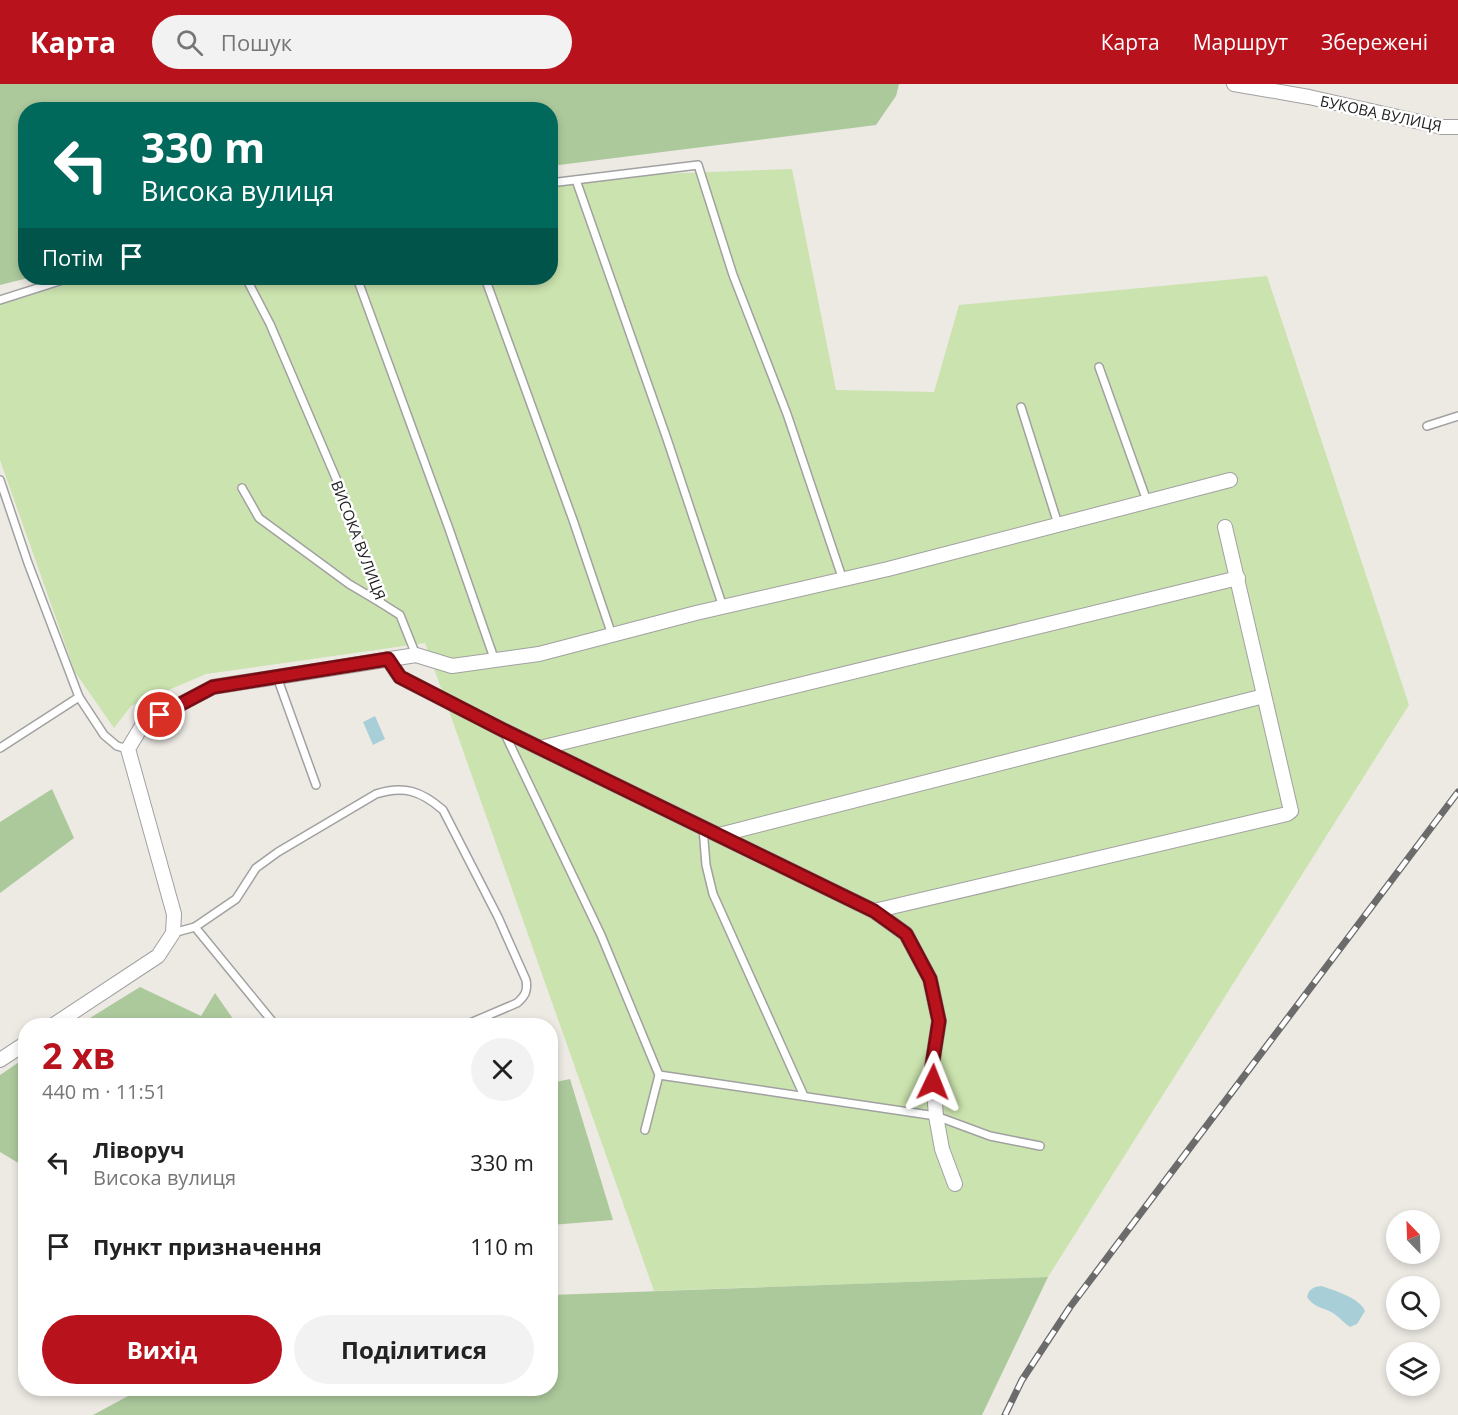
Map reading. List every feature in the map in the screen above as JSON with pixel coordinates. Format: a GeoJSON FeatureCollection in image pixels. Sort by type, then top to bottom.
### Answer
{"type":"FeatureCollection","features":[{"type":"Feature","properties":{"kind":"street","name":"БУКОВА ВУЛИЦЯ"},"geometry":{"type":"LineString","coordinates":[[1234,84],[1310,97],[1442,127],[1458,128]]}},
{"type":"Feature","properties":{"kind":"street"},"geometry":{"type":"LineString","coordinates":[[64,1018],[158,956],[172,933],[174,914],[128,749],[143,724],[213,687],[416,655],[452,666],[539,654],[1230,480]]}},
{"type":"Feature","properties":{"kind":"street"},"geometry":{"type":"LineString","coordinates":[[874,911],[1287,814],[1291,811],[1225,527]]}},
{"type":"Feature","properties":{"kind":"street"},"geometry":{"type":"LineString","coordinates":[[540,748],[1238,578]]}},
{"type":"Feature","properties":{"kind":"street"},"geometry":{"type":"LineString","coordinates":[[388,659],[400,677],[503,730],[874,911],[906,934],[930,979],[939,1021],[932,1066],[936,1116],[942,1149],[955,1184]]}},
{"type":"Feature","properties":{"kind":"street"},"geometry":{"type":"LineString","coordinates":[[719,835],[1264,696]]}},
{"type":"Feature","properties":{"kind":"street"},"geometry":{"type":"LineString","coordinates":[[0,1060],[18,1048]]}},
{"type":"Feature","properties":{"kind":"lane"},"geometry":{"type":"LineString","coordinates":[[558,182],[698,165],[733,275],[787,414],[843,579]]}},
{"type":"Feature","properties":{"kind":"lane"},"geometry":{"type":"LineString","coordinates":[[576,180],[723,607]]}},
{"type":"Feature","properties":{"kind":"lane"},"geometry":{"type":"LineString","coordinates":[[0,300],[47,285]]}},
{"type":"Feature","properties":{"kind":"lane","name":"ВИСОКА ВУЛИЦЯ"},"geometry":{"type":"LineString","coordinates":[[250,285],[270,324],[341,490],[381,603],[400,615],[416,655]]}},
{"type":"Feature","properties":{"kind":"lane"},"geometry":{"type":"LineString","coordinates":[[360,285],[495,661]]}},
{"type":"Feature","properties":{"kind":"lane"},"geometry":{"type":"LineString","coordinates":[[487,285],[573,520],[612,635]]}},
{"type":"Feature","properties":{"kind":"lane"},"geometry":{"type":"LineString","coordinates":[[1099,367],[1147,501]]}},
{"type":"Feature","properties":{"kind":"lane"},"geometry":{"type":"LineString","coordinates":[[1021,407],[1058,524]]}},
{"type":"Feature","properties":{"kind":"lane"},"geometry":{"type":"LineString","coordinates":[[1427,426],[1458,416]]}},
{"type":"Feature","properties":{"kind":"lane"},"geometry":{"type":"LineString","coordinates":[[0,480],[28,563],[79,697],[104,735],[117,746],[128,749]]}},
{"type":"Feature","properties":{"kind":"lane"},"geometry":{"type":"LineString","coordinates":[[242,488],[259,518],[349,584],[381,603]]}},
{"type":"Feature","properties":{"kind":"lane"},"geometry":{"type":"LineString","coordinates":[[277,677],[316,785]]}},
{"type":"Feature","properties":{"kind":"lane"},"geometry":{"type":"LineString","coordinates":[[0,748],[79,697]]}},
{"type":"Feature","properties":{"kind":"lane"},"geometry":{"type":"LineString","coordinates":[[503,730],[601,935],[659,1075],[645,1130]]}},
{"type":"Feature","properties":{"kind":"lane"},"geometry":{"type":"LineString","coordinates":[[172,933],[195,927],[236,899],[256,868],[278,852],[376,794],[393,789],[411,791],[430,799],[443,810],[498,917],[526,980],[527,989],[524,998],[482,1018]]}},
{"type":"Feature","properties":{"kind":"lane"},"geometry":{"type":"LineString","coordinates":[[703,827],[706,865],[713,894],[804,1096]]}},
{"type":"Feature","properties":{"kind":"lane"},"geometry":{"type":"LineString","coordinates":[[195,927],[269,1018]]}},
{"type":"Feature","properties":{"kind":"lane"},"geometry":{"type":"LineString","coordinates":[[659,1075],[936,1116],[990,1136],[1040,1146]]}},
{"type":"Feature","properties":{"kind":"green space"},"geometry":{"type":"Polygon","coordinates":[[[0,84],[899,84],[896,96],[876,125],[558,165],[558,102],[18,102],[18,280],[0,285],[0,84]]]}},
{"type":"Feature","properties":{"kind":"green space"},"geometry":{"type":"Polygon","coordinates":[[[792,169],[836,390],[934,392],[959,305],[1267,276],[1409,705],[1048,1277],[654,1291],[425,643],[206,674],[131,706],[114,728],[75,672],[0,460],[0,305],[64,285],[558,285],[558,186],[657,174],[792,169]]]}},
{"type":"Feature","properties":{"kind":"green space"},"geometry":{"type":"Polygon","coordinates":[[[52,789],[74,838],[0,893],[0,822],[52,789]]]}},
{"type":"Feature","properties":{"kind":"green space"},"geometry":{"type":"Polygon","coordinates":[[[140,987],[201,1016],[215,993],[232,1018],[90,1018],[140,987]]]}},
{"type":"Feature","properties":{"kind":"green space"},"geometry":{"type":"Polygon","coordinates":[[[18,1063],[18,1163],[0,1152],[0,1075],[18,1063]]]}},
{"type":"Feature","properties":{"kind":"green space"},"geometry":{"type":"Polygon","coordinates":[[[570,1079],[613,1220],[558,1224],[558,1082],[570,1079]]]}},
{"type":"Feature","properties":{"kind":"green space"},"geometry":{"type":"Polygon","coordinates":[[[1048,1277],[982,1415],[93,1415],[128,1396],[558,1396],[558,1295],[1048,1277]]]}},
{"type":"Feature","properties":{"kind":"water"},"geometry":{"type":"Polygon","coordinates":[[[375,716],[385,739],[373,745],[363,722],[375,716]]]}},
{"type":"Feature","properties":{"kind":"water"},"geometry":{"type":"Polygon","coordinates":[[[1321,1286],[1346,1295],[1362,1306],[1365,1311],[1357,1324],[1350,1327],[1333,1313],[1310,1301],[1307,1297],[1310,1290],[1321,1286]]]}},
{"type":"Feature","properties":{"kind":"railway"},"geometry":{"type":"LineString","coordinates":[[1005,1415],[1022,1380],[1070,1307],[1458,792]]}},
{"type":"Feature","properties":{"kind":"route"},"geometry":{"type":"LineString","coordinates":[[160,715],[213,687],[388,659],[400,677],[503,730],[874,911],[906,934],[930,979],[939,1021],[932,1066],[933,1082]]}}]}
